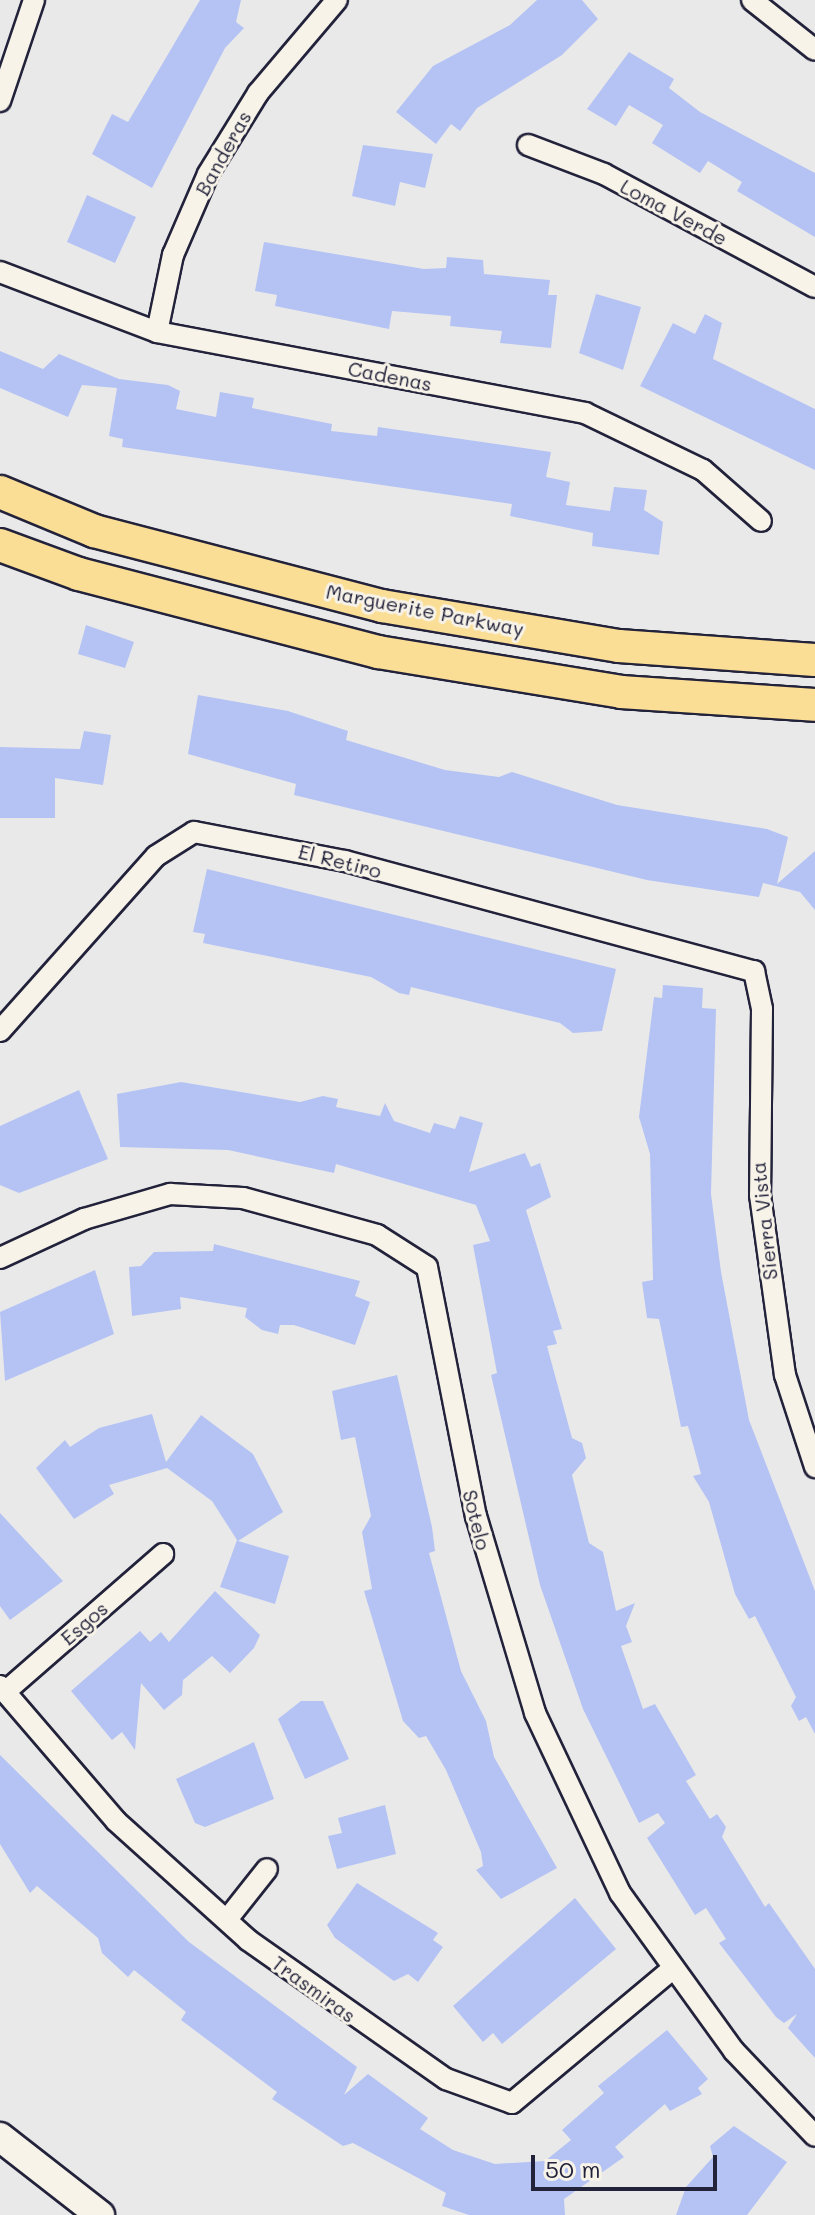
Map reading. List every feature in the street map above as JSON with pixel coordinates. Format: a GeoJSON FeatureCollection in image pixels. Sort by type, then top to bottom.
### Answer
{"type":"FeatureCollection","features":[{"type":"Feature","properties":{"kind":"main road","name":"Marguerite Parkway"},"geometry":{"type":"LineString","coordinates":[[0,492],[94,531],[382,606],[619,646],[815,660]]}},
{"type":"Feature","properties":{"kind":"main road"},"geometry":{"type":"LineString","coordinates":[[0,545],[79,574],[378,652],[621,692],[815,705]]}},
{"type":"Feature","properties":{"kind":"main road"},"geometry":{"type":"LineString","coordinates":[[0,2137],[100,2215]]}},
{"type":"Feature","properties":{"kind":"street"},"geometry":{"type":"LineString","coordinates":[[0,101],[34,0]]}},
{"type":"Feature","properties":{"kind":"street","name":"Banderas"},"geometry":{"type":"LineString","coordinates":[[157,332],[173,255],[208,174],[258,93],[337,0]]}},
{"type":"Feature","properties":{"kind":"street"},"geometry":{"type":"LineString","coordinates":[[752,0],[815,50]]}},
{"type":"Feature","properties":{"kind":"street","name":"Loma Verde"},"geometry":{"type":"LineString","coordinates":[[528,145],[604,174],[815,287]]}},
{"type":"Feature","properties":{"kind":"street","name":"Cadenas"},"geometry":{"type":"LineString","coordinates":[[0,272],[157,332],[585,413],[703,470],[761,521]]}},
{"type":"Feature","properties":{"kind":"street","name":"El Retiro"},"geometry":{"type":"LineString","coordinates":[[0,1031],[156,856],[194,832],[345,861],[754,971]]}},
{"type":"Feature","properties":{"kind":"street","name":"Sierra Vista"},"geometry":{"type":"LineString","coordinates":[[754,971],[762,1009],[756,1121],[768,1267],[785,1375],[815,1467]]}},
{"type":"Feature","properties":{"kind":"street","name":"Sotelo"},"geometry":{"type":"LineString","coordinates":[[0,1258],[84,1219],[170,1194],[243,1198],[364,1231],[409,1250],[427,1267],[476,1516],[535,1713],[620,1893],[671,1970],[815,2136]]}},
{"type":"Feature","properties":{"kind":"street","name":"Esgos"},"geometry":{"type":"LineString","coordinates":[[3,1689],[163,1554]]}},
{"type":"Feature","properties":{"kind":"street","name":"Trasmiras"},"geometry":{"type":"LineString","coordinates":[[3,1689],[116,1821],[229,1917],[248,1940],[351,2017],[446,2079],[512,2103],[671,1970]]}},
{"type":"Feature","properties":{"kind":"street"},"geometry":{"type":"LineString","coordinates":[[229,1917],[267,1869]]}},
{"type":"Feature","properties":{"kind":"building"},"geometry":{"type":"Polygon","coordinates":[[[200,0],[241,0],[236,22],[244,28],[225,48],[152,188],[92,154],[112,114],[128,122],[200,0]]]}},
{"type":"Feature","properties":{"kind":"building"},"geometry":{"type":"Polygon","coordinates":[[[537,0],[582,0],[598,19],[562,55],[477,108],[460,131],[451,124],[436,144],[396,112],[433,66],[510,25],[537,0]]]}},
{"type":"Feature","properties":{"kind":"building"},"geometry":{"type":"Polygon","coordinates":[[[629,52],[674,79],[669,88],[700,112],[815,173],[815,237],[737,191],[742,182],[708,161],[700,173],[652,143],[663,125],[629,105],[616,126],[587,109],[629,52]]]}},
{"type":"Feature","properties":{"kind":"building"},"geometry":{"type":"Polygon","coordinates":[[[363,145],[433,154],[425,188],[400,182],[395,206],[352,196],[363,145]]]}},
{"type":"Feature","properties":{"kind":"building"},"geometry":{"type":"Polygon","coordinates":[[[87,195],[136,217],[115,263],[67,242],[87,195]]]}},
{"type":"Feature","properties":{"kind":"building"},"geometry":{"type":"Polygon","coordinates":[[[264,242],[424,269],[446,268],[447,257],[483,260],[484,274],[550,280],[548,295],[557,295],[551,348],[500,343],[502,331],[450,326],[451,316],[392,311],[389,329],[275,306],[277,295],[255,291],[264,242]]]}},
{"type":"Feature","properties":{"kind":"building"},"geometry":{"type":"Polygon","coordinates":[[[596,294],[641,307],[623,370],[579,353],[596,294]]]}},
{"type":"Feature","properties":{"kind":"building"},"geometry":{"type":"Polygon","coordinates":[[[705,314],[722,323],[713,359],[815,409],[815,470],[640,386],[673,323],[695,334],[705,314]]]}},
{"type":"Feature","properties":{"kind":"building"},"geometry":{"type":"Polygon","coordinates":[[[0,351],[43,369],[59,354],[119,379],[168,385],[180,391],[176,409],[216,417],[220,392],[254,398],[252,408],[332,424],[331,431],[377,436],[378,427],[551,452],[546,477],[570,482],[566,505],[610,511],[614,487],[647,490],[644,510],[663,522],[659,555],[592,546],[593,533],[510,516],[512,504],[122,447],[123,439],[109,436],[117,388],[82,385],[68,417],[0,388],[0,351]]]}},
{"type":"Feature","properties":{"kind":"building"},"geometry":{"type":"Polygon","coordinates":[[[86,625],[134,642],[125,668],[78,654],[86,625]]]}},
{"type":"Feature","properties":{"kind":"building"},"geometry":{"type":"Polygon","coordinates":[[[198,695],[288,711],[348,731],[346,740],[445,770],[499,777],[512,772],[617,805],[767,829],[788,837],[777,884],[815,851],[815,910],[800,892],[763,883],[759,897],[647,880],[294,795],[296,784],[188,754],[198,695]]]}},
{"type":"Feature","properties":{"kind":"building"},"geometry":{"type":"Polygon","coordinates":[[[84,731],[111,735],[103,785],[55,778],[55,818],[0,818],[0,747],[80,749],[84,731]]]}},
{"type":"Feature","properties":{"kind":"building"},"geometry":{"type":"Polygon","coordinates":[[[207,869],[616,969],[602,1031],[573,1033],[560,1023],[411,987],[409,995],[399,993],[371,977],[203,943],[205,934],[193,932],[207,869]]]}},
{"type":"Feature","properties":{"kind":"building"},"geometry":{"type":"Polygon","coordinates":[[[663,985],[703,988],[702,1008],[716,1009],[711,1194],[721,1272],[749,1420],[815,1591],[815,1734],[806,1717],[799,1721],[791,1706],[796,1697],[755,1616],[749,1619],[735,1594],[709,1502],[693,1476],[701,1474],[688,1426],[681,1427],[659,1319],[647,1318],[642,1282],[653,1280],[650,1154],[639,1117],[654,997],[662,998],[663,985]]]}},
{"type":"Feature","properties":{"kind":"building"},"geometry":{"type":"Polygon","coordinates":[[[181,1082],[300,1102],[323,1096],[338,1099],[336,1107],[380,1116],[385,1103],[394,1121],[430,1133],[434,1123],[455,1129],[460,1116],[483,1123],[469,1172],[525,1153],[531,1167],[540,1163],[551,1197],[526,1210],[562,1329],[553,1331],[557,1344],[547,1346],[572,1438],[582,1443],[586,1458],[572,1475],[589,1543],[603,1552],[616,1611],[635,1603],[626,1626],[632,1642],[621,1646],[643,1709],[655,1704],[696,1775],[686,1781],[710,1819],[717,1814],[726,1827],[722,1837],[765,1907],[769,1903],[815,1969],[815,2058],[788,2028],[797,2014],[784,2023],[776,2017],[719,1943],[726,1939],[706,1908],[695,1915],[647,1838],[665,1823],[658,1813],[639,1823],[583,1709],[540,1585],[491,1375],[497,1373],[473,1245],[490,1241],[476,1205],[336,1164],[334,1173],[228,1150],[120,1147],[117,1094],[181,1082]]]}},
{"type":"Feature","properties":{"kind":"building"},"geometry":{"type":"Polygon","coordinates":[[[79,1090],[108,1159],[19,1193],[0,1185],[0,1126],[79,1090]]]}},
{"type":"Feature","properties":{"kind":"building"},"geometry":{"type":"Polygon","coordinates":[[[214,1244],[360,1281],[355,1296],[370,1302],[355,1345],[294,1325],[280,1325],[278,1334],[262,1330],[245,1317],[247,1308],[180,1297],[181,1309],[132,1316],[129,1267],[141,1266],[154,1252],[213,1251],[214,1244]]]}},
{"type":"Feature","properties":{"kind":"building"},"geometry":{"type":"Polygon","coordinates":[[[95,1270],[114,1334],[5,1381],[0,1312],[95,1270]]]}},
{"type":"Feature","properties":{"kind":"building"},"geometry":{"type":"Polygon","coordinates":[[[397,1375],[432,1527],[435,1551],[429,1553],[461,1671],[486,1721],[494,1757],[557,1868],[501,1899],[476,1870],[483,1866],[481,1852],[446,1770],[426,1736],[419,1738],[403,1721],[364,1591],[372,1589],[362,1532],[371,1516],[355,1437],[341,1440],[332,1391],[397,1375]]]}},
{"type":"Feature","properties":{"kind":"building"},"geometry":{"type":"Polygon","coordinates":[[[152,1414],[166,1462],[201,1415],[253,1454],[283,1512],[238,1541],[289,1556],[275,1604],[220,1587],[237,1540],[212,1501],[167,1468],[109,1485],[114,1494],[74,1519],[36,1468],[65,1440],[70,1447],[99,1428],[152,1414]]]}},
{"type":"Feature","properties":{"kind":"building"},"geometry":{"type":"Polygon","coordinates":[[[0,1513],[63,1581],[10,1620],[0,1606],[0,1513]]]}},
{"type":"Feature","properties":{"kind":"building"},"geometry":{"type":"Polygon","coordinates":[[[215,1591],[260,1635],[254,1648],[230,1673],[212,1656],[183,1680],[182,1695],[164,1710],[141,1683],[135,1750],[122,1732],[112,1740],[71,1691],[140,1631],[150,1642],[161,1632],[169,1642],[215,1591]]]}},
{"type":"Feature","properties":{"kind":"building"},"geometry":{"type":"Polygon","coordinates":[[[301,1701],[323,1701],[349,1759],[305,1779],[278,1719],[301,1701]]]}},
{"type":"Feature","properties":{"kind":"building"},"geometry":{"type":"Polygon","coordinates":[[[254,1742],[274,1799],[205,1827],[195,1823],[176,1779],[254,1742]]]}},
{"type":"Feature","properties":{"kind":"building"},"geometry":{"type":"Polygon","coordinates":[[[0,1755],[189,1942],[357,2067],[344,2095],[368,2074],[428,2118],[420,2129],[453,2150],[495,2164],[545,2161],[571,2140],[562,2130],[604,2093],[598,2086],[667,2030],[708,2079],[698,2088],[702,2094],[670,2111],[665,2104],[615,2147],[624,2157],[564,2199],[565,2215],[469,2215],[442,2206],[446,2193],[353,2143],[343,2146],[272,2099],[277,2092],[181,2020],[186,2012],[134,1970],[128,1977],[102,1953],[98,1938],[37,1886],[30,1893],[0,1844],[0,1755]]]}},
{"type":"Feature","properties":{"kind":"building"},"geometry":{"type":"Polygon","coordinates":[[[385,1805],[396,1854],[337,1869],[328,1836],[342,1833],[338,1818],[385,1805]]]}},
{"type":"Feature","properties":{"kind":"building"},"geometry":{"type":"Polygon","coordinates":[[[357,1883],[438,1933],[433,1940],[443,1947],[418,1982],[408,1974],[394,1981],[335,1938],[327,1925],[357,1883]]]}},
{"type":"Feature","properties":{"kind":"building"},"geometry":{"type":"Polygon","coordinates":[[[575,1898],[616,1949],[502,2044],[493,2033],[483,2042],[453,2006],[575,1898]]]}},
{"type":"Feature","properties":{"kind":"building"},"geometry":{"type":"Polygon","coordinates":[[[734,2126],[787,2162],[747,2215],[676,2215],[686,2187],[713,2157],[710,2146],[734,2126]]]}}]}
